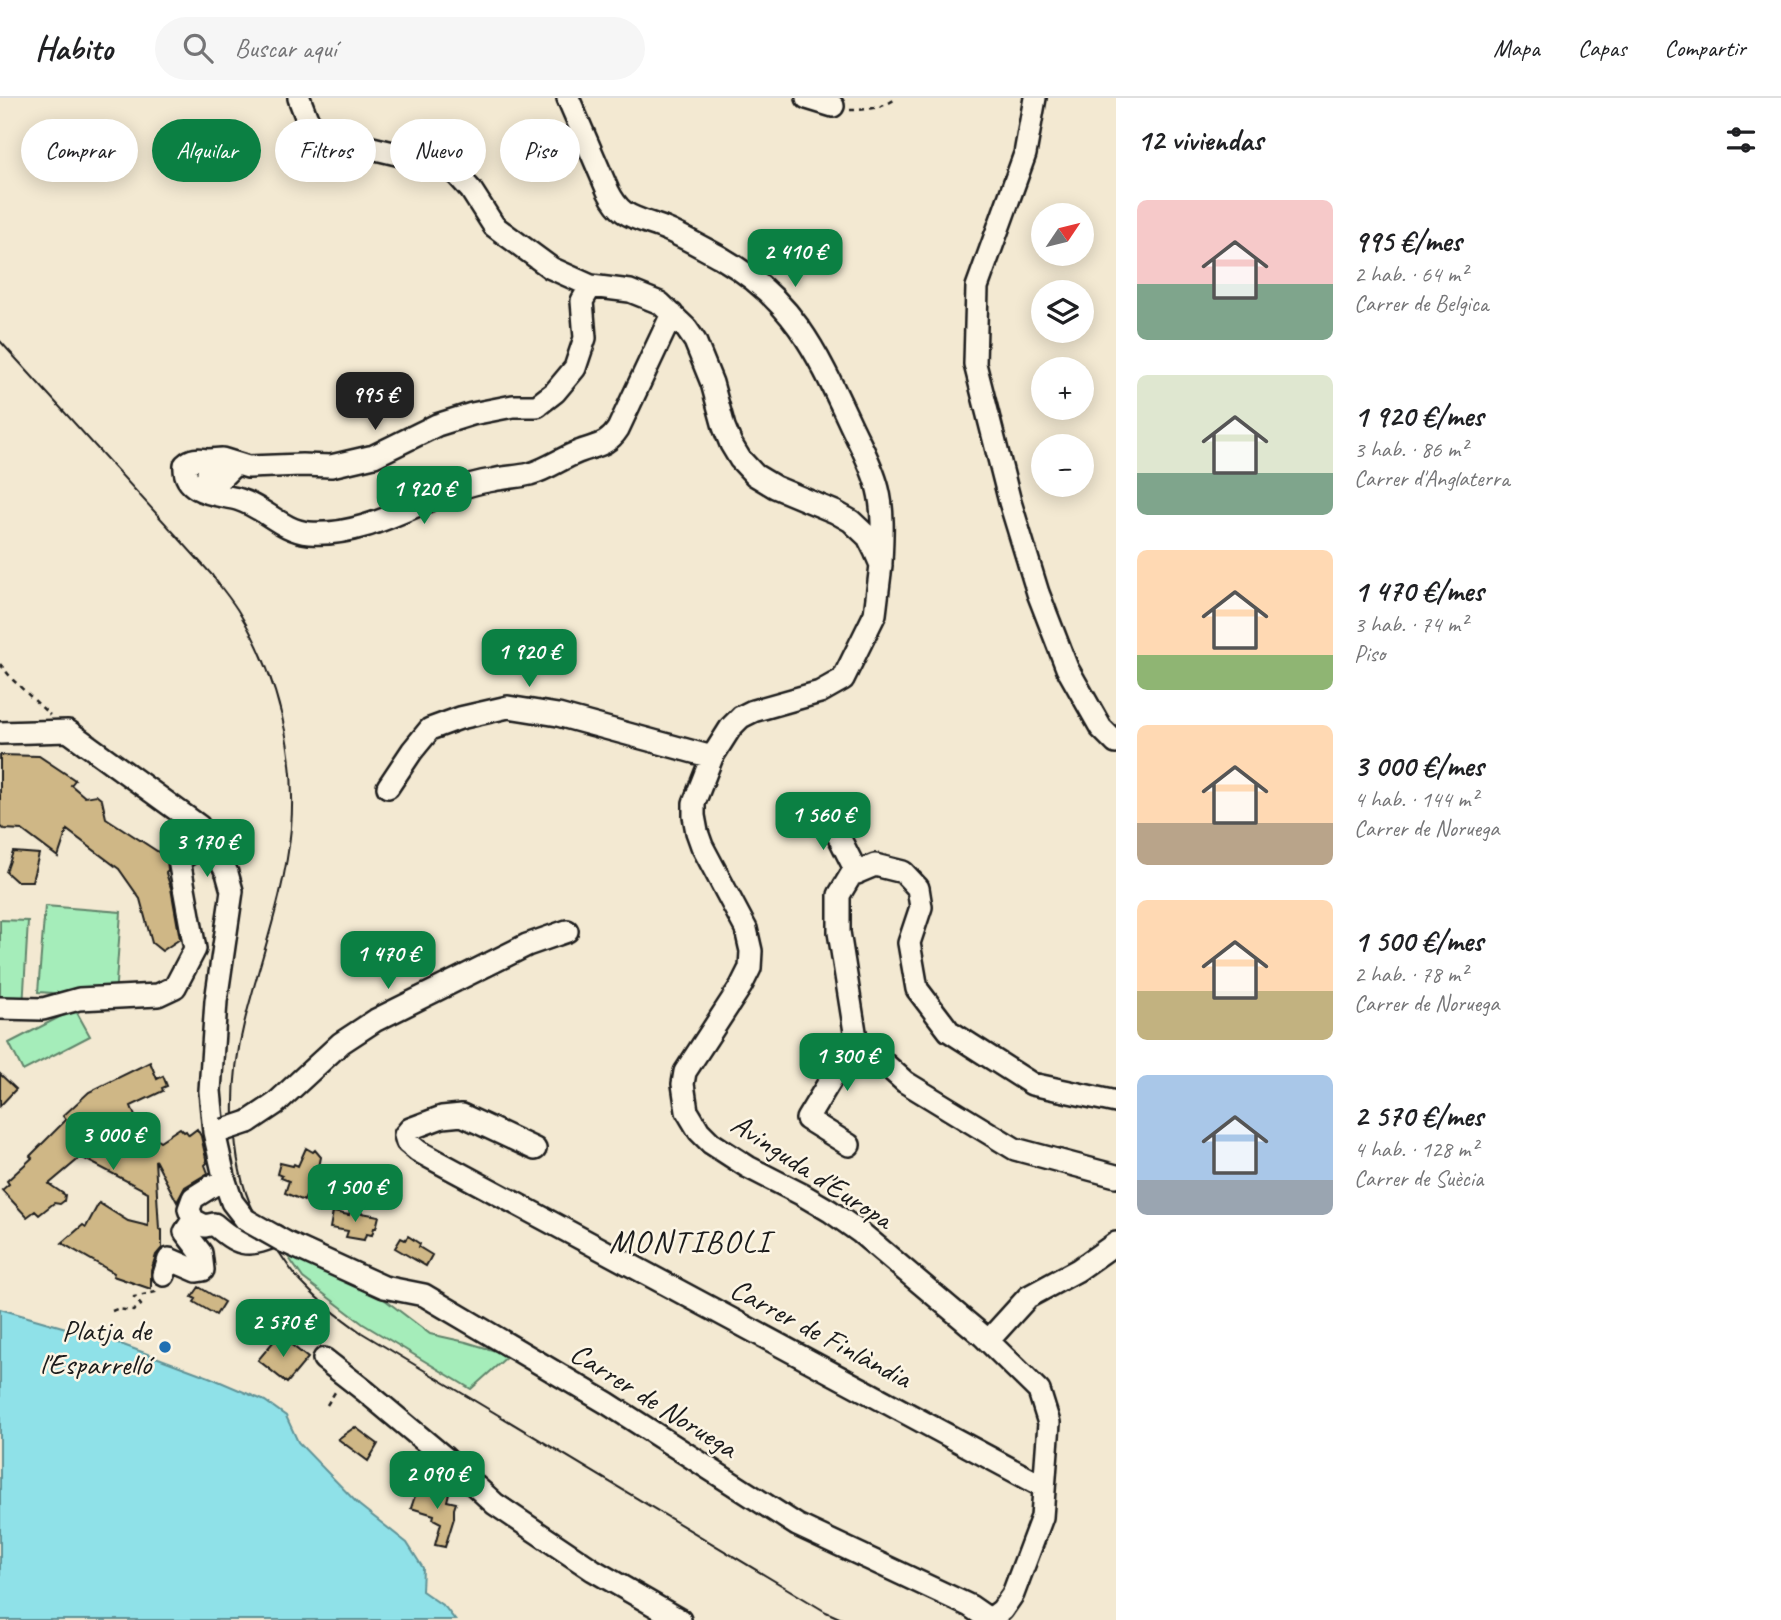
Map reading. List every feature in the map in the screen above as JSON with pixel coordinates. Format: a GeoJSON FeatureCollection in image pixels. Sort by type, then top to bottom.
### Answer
{"type":"FeatureCollection","features":[{"type":"Feature","properties":{"kind":"street"},"geometry":{"type":"LineString","coordinates":[[299,98],[307,119],[322,136],[452,169],[471,190],[494,226],[551,268],[591,286],[630,291],[660,303],[686,328],[702,356],[724,427],[740,459],[755,475],[775,487],[851,521],[867,537],[881,565]]}},
{"type":"Feature","properties":{"kind":"street","name":"Avinguda d'Europa"},"geometry":{"type":"LineString","coordinates":[[568,98],[613,201],[625,212],[669,230],[746,274],[769,292],[804,332],[823,364],[878,489],[883,529],[875,614],[843,679],[820,692],[753,711],[730,727],[712,757],[694,803],[694,816],[702,846],[746,929],[751,951],[750,968],[741,986],[685,1072],[684,1100],[699,1131],[711,1143],[727,1155],[801,1194],[861,1233],[988,1341],[1038,1391],[1049,1423],[1042,1517],[1013,1594],[1002,1610],[988,1620]]}},
{"type":"Feature","properties":{"kind":"street"},"geometry":{"type":"LineString","coordinates":[[807,98],[833,106]]}},
{"type":"Feature","properties":{"kind":"street"},"geometry":{"type":"LineString","coordinates":[[1035,98],[1025,154],[977,287],[975,364],[1010,502],[1038,593],[1067,668],[1101,728],[1116,743]]}},
{"type":"Feature","properties":{"kind":"street"},"geometry":{"type":"LineString","coordinates":[[591,286],[582,301],[585,338],[575,368],[555,392],[537,406],[472,414],[437,425],[373,456],[331,466],[247,467],[222,459],[195,459],[185,466],[184,472],[196,488],[249,503],[291,529],[312,534],[368,525],[463,487],[535,472],[575,453],[607,443],[613,437],[672,314]]}},
{"type":"Feature","properties":{"kind":"street"},"geometry":{"type":"LineString","coordinates":[[388,787],[430,729],[460,718],[508,707],[558,715],[712,757]]}},
{"type":"Feature","properties":{"kind":"street"},"geometry":{"type":"LineString","coordinates":[[0,733],[68,731],[199,826],[227,873],[232,891],[216,1001],[210,1091],[219,1131],[225,1181],[192,1198],[189,1209],[193,1220],[205,1227],[215,1224]]}},
{"type":"Feature","properties":{"kind":"street"},"geometry":{"type":"LineString","coordinates":[[827,813],[857,873]]}},
{"type":"Feature","properties":{"kind":"street"},"geometry":{"type":"LineString","coordinates":[[0,1008],[43,1009],[79,999],[158,995],[175,988],[195,950],[178,860],[209,841]]}},
{"type":"Feature","properties":{"kind":"street"},"geometry":{"type":"LineString","coordinates":[[1116,1102],[1032,1084],[949,1031],[917,989],[909,943],[921,908],[918,888],[903,872],[875,865],[851,875],[839,895],[839,932],[856,1038],[905,1082],[1015,1149],[1116,1176]]}},
{"type":"Feature","properties":{"kind":"street"},"geometry":{"type":"LineString","coordinates":[[219,1131],[248,1122],[275,1104],[341,1043],[376,1020],[527,945],[567,931]]}},
{"type":"Feature","properties":{"kind":"street"},"geometry":{"type":"LineString","coordinates":[[849,1145],[807,1119],[856,1038]]}},
{"type":"Feature","properties":{"kind":"street","name":"Carrer de Finlàndia"},"geometry":{"type":"LineString","coordinates":[[535,1149],[462,1115],[442,1117],[410,1129],[405,1135],[407,1142],[418,1151],[1044,1487]]}},
{"type":"Feature","properties":{"kind":"street","name":"Carrer de Noruega"},"geometry":{"type":"LineString","coordinates":[[225,1181],[232,1202],[246,1220],[280,1239],[384,1287],[424,1295],[607,1403],[797,1525],[970,1606],[988,1620]]}},
{"type":"Feature","properties":{"kind":"street"},"geometry":{"type":"LineString","coordinates":[[205,1191],[215,1224],[229,1237],[246,1244],[280,1239]]}},
{"type":"Feature","properties":{"kind":"street"},"geometry":{"type":"LineString","coordinates":[[164,1275],[169,1259],[197,1271],[203,1270],[201,1253],[185,1232],[193,1220]]}},
{"type":"Feature","properties":{"kind":"street"},"geometry":{"type":"LineString","coordinates":[[988,1341],[1028,1297],[1078,1270],[1116,1243]]}},
{"type":"Feature","properties":{"kind":"street"},"geometry":{"type":"LineString","coordinates":[[324,1359],[445,1458],[495,1504],[593,1570],[680,1620]]}},
{"type":"Feature","properties":{"kind":"path"},"geometry":{"type":"LineString","coordinates":[[833,106],[862,110],[881,107],[897,98]]}},
{"type":"Feature","properties":{"kind":"path"},"geometry":{"type":"LineString","coordinates":[[0,664],[13,680],[68,731]]}},
{"type":"Feature","properties":{"kind":"path"},"geometry":{"type":"LineString","coordinates":[[112,1311],[133,1311],[141,1305],[134,1297],[161,1291],[164,1275]]}},
{"type":"Feature","properties":{"kind":"path"},"geometry":{"type":"LineString","coordinates":[[327,1405],[339,1387]]}},
{"type":"Feature","properties":{"kind":"green space"},"geometry":{"type":"Polygon","coordinates":[[[45,906],[121,912],[115,997],[38,992],[45,906]]]}},
{"type":"Feature","properties":{"kind":"green space"},"geometry":{"type":"Polygon","coordinates":[[[0,920],[28,921],[23,1008],[0,1007],[0,920]]]}},
{"type":"Feature","properties":{"kind":"green space"},"geometry":{"type":"Polygon","coordinates":[[[75,1009],[90,1036],[23,1071],[9,1043],[75,1009]]]}},
{"type":"Feature","properties":{"kind":"green space"},"geometry":{"type":"Polygon","coordinates":[[[282,1248],[376,1293],[430,1334],[509,1355],[471,1389],[363,1324],[303,1278],[282,1248]]]}},
{"type":"Feature","properties":{"kind":"water"},"geometry":{"type":"Polygon","coordinates":[[[0,1309],[118,1343],[265,1401],[286,1416],[298,1442],[359,1505],[407,1543],[423,1568],[422,1591],[445,1607],[455,1620],[0,1620],[0,1309]]]}},
{"type":"Feature","properties":{"kind":"building"},"geometry":{"type":"Polygon","coordinates":[[[0,755],[39,756],[75,780],[71,785],[85,797],[96,795],[102,800],[106,818],[167,855],[166,873],[180,939],[162,951],[152,943],[140,899],[119,869],[67,830],[58,857],[22,830],[0,827],[0,755]]]}},
{"type":"Feature","properties":{"kind":"building"},"geometry":{"type":"Polygon","coordinates":[[[13,852],[39,854],[32,881],[16,881],[6,872],[13,852]]]}},
{"type":"Feature","properties":{"kind":"building"},"geometry":{"type":"Polygon","coordinates":[[[150,1062],[157,1079],[163,1076],[167,1086],[162,1088],[163,1091],[131,1106],[149,1152],[156,1138],[160,1141],[180,1128],[189,1135],[197,1129],[201,1136],[208,1173],[185,1187],[177,1202],[155,1160],[162,1248],[156,1255],[151,1271],[151,1289],[113,1276],[114,1273],[62,1243],[83,1225],[86,1227],[99,1203],[128,1221],[148,1226],[148,1192],[81,1157],[49,1184],[65,1195],[64,1201],[60,1204],[54,1203],[39,1215],[35,1211],[27,1217],[2,1190],[9,1184],[7,1181],[66,1120],[63,1116],[89,1092],[150,1062]]]}},
{"type":"Feature","properties":{"kind":"building"},"geometry":{"type":"Polygon","coordinates":[[[0,1074],[16,1089],[0,1106],[0,1074]]]}},
{"type":"Feature","properties":{"kind":"building"},"geometry":{"type":"Polygon","coordinates":[[[306,1148],[313,1152],[315,1150],[321,1157],[316,1185],[311,1185],[304,1201],[285,1193],[289,1181],[277,1174],[280,1163],[298,1166],[306,1148]]]}},
{"type":"Feature","properties":{"kind":"building"},"geometry":{"type":"Polygon","coordinates":[[[350,1211],[379,1216],[372,1235],[366,1234],[364,1240],[346,1237],[348,1231],[330,1228],[333,1212],[349,1215],[350,1211]]]}},
{"type":"Feature","properties":{"kind":"building"},"geometry":{"type":"Polygon","coordinates":[[[408,1236],[432,1255],[426,1266],[395,1248],[401,1238],[405,1240],[408,1236]]]}},
{"type":"Feature","properties":{"kind":"building"},"geometry":{"type":"Polygon","coordinates":[[[199,1287],[224,1302],[216,1315],[194,1302],[196,1299],[192,1297],[199,1287]]]}},
{"type":"Feature","properties":{"kind":"building"},"geometry":{"type":"Polygon","coordinates":[[[279,1335],[308,1358],[287,1383],[258,1360],[279,1335]]]}},
{"type":"Feature","properties":{"kind":"building"},"geometry":{"type":"Polygon","coordinates":[[[355,1427],[378,1444],[368,1461],[338,1439],[355,1427]]]}},
{"type":"Feature","properties":{"kind":"building"},"geometry":{"type":"Polygon","coordinates":[[[423,1489],[440,1489],[449,1493],[447,1501],[456,1503],[445,1547],[435,1545],[441,1523],[433,1519],[434,1515],[411,1508],[415,1496],[423,1489]]]}},
{"type":"Feature","properties":{"kind":"tram line"},"geometry":{"type":"LineString","coordinates":[[0,341],[212,575],[237,609],[253,638],[274,690],[288,745],[291,828],[278,902],[239,1046],[234,1119],[239,1168],[246,1191],[254,1212],[284,1260],[318,1299],[362,1333],[826,1612],[844,1620]]}},
{"type":"Feature","properties":{"kind":"place","name":"Platja de l'Esparrelló"},"geometry":{"type":"Point","coordinates":[165,1347]}},
{"type":"Feature","properties":{"kind":"district","name":"MONTIBOLI"},"geometry":{"type":"Point","coordinates":[690,1241]}}]}
